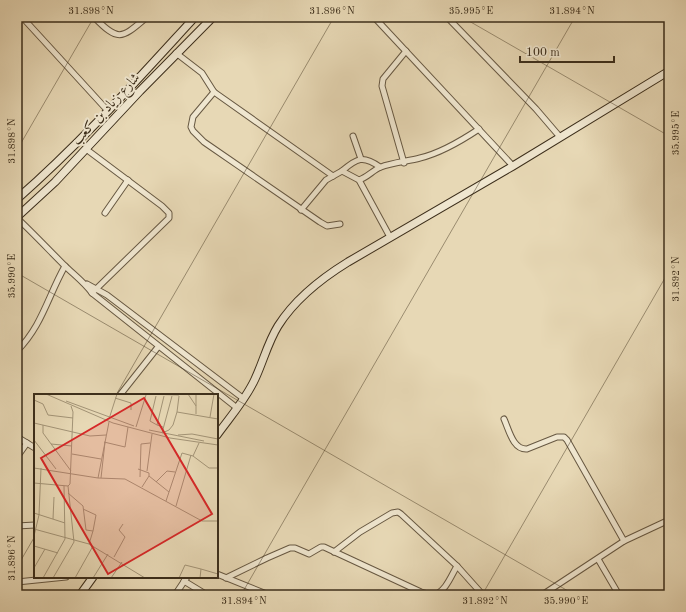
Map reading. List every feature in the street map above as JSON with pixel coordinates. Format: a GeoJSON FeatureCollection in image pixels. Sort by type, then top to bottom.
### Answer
{"type":"FeatureCollection","features":[{"type":"Feature","properties":{"kind":"street"},"geometry":{"type":"LineString","coordinates":[[22,17],[108,111]]}},
{"type":"Feature","properties":{"kind":"street"},"geometry":{"type":"LineString","coordinates":[[94,17],[104,27],[116,35],[125,35],[147,17]]}},
{"type":"Feature","properties":{"kind":"street","name":"شارع زياد بن كعب"},"geometry":{"type":"LineString","coordinates":[[17,199],[54,165],[108,111],[195,17]]}},
{"type":"Feature","properties":{"kind":"street","name":"شارع زياد بن كعب"},"geometry":{"type":"LineString","coordinates":[[17,218],[55,182],[176,53],[213,17]]}},
{"type":"Feature","properties":{"kind":"street"},"geometry":{"type":"LineString","coordinates":[[374,17],[513,166]]}},
{"type":"Feature","properties":{"kind":"street"},"geometry":{"type":"LineString","coordinates":[[446,17],[536,109],[560,137]]}},
{"type":"Feature","properties":{"kind":"street"},"geometry":{"type":"LineString","coordinates":[[404,163],[382,86],[384,79],[406,52]]}},
{"type":"Feature","properties":{"kind":"street"},"geometry":{"type":"LineString","coordinates":[[176,53],[202,73],[214,92],[333,176]]}},
{"type":"Feature","properties":{"kind":"street"},"geometry":{"type":"LineString","coordinates":[[218,434],[244,399],[255,380],[274,333],[291,308],[330,273],[513,166],[669,71]]}},
{"type":"Feature","properties":{"kind":"street"},"geometry":{"type":"LineString","coordinates":[[214,92],[193,117],[191,124],[193,132],[204,142],[301,210],[327,226],[340,224]]}},
{"type":"Feature","properties":{"kind":"street"},"geometry":{"type":"LineString","coordinates":[[359,180],[369,176],[380,167],[404,163],[434,154],[479,129]]}},
{"type":"Feature","properties":{"kind":"street"},"geometry":{"type":"LineString","coordinates":[[353,136],[361,159]]}},
{"type":"Feature","properties":{"kind":"street"},"geometry":{"type":"LineString","coordinates":[[86,149],[162,206],[169,213],[169,218],[92,293]]}},
{"type":"Feature","properties":{"kind":"street"},"geometry":{"type":"LineString","coordinates":[[301,210],[326,180],[342,171],[352,163],[361,159],[370,161],[380,167]]}},
{"type":"Feature","properties":{"kind":"street"},"geometry":{"type":"LineString","coordinates":[[342,171],[359,180],[390,237]]}},
{"type":"Feature","properties":{"kind":"street"},"geometry":{"type":"LineString","coordinates":[[105,213],[128,180]]}},
{"type":"Feature","properties":{"kind":"street"},"geometry":{"type":"LineString","coordinates":[[17,218],[65,266],[85,283],[92,293],[158,347],[237,408]]}},
{"type":"Feature","properties":{"kind":"street"},"geometry":{"type":"LineString","coordinates":[[17,351],[29,338],[37,325],[53,288],[65,266]]}},
{"type":"Feature","properties":{"kind":"street"},"geometry":{"type":"LineString","coordinates":[[85,283],[97,288],[244,399]]}},
{"type":"Feature","properties":{"kind":"street"},"geometry":{"type":"LineString","coordinates":[[121,394],[158,347]]}},
{"type":"Feature","properties":{"kind":"street"},"geometry":{"type":"LineString","coordinates":[[504,419],[514,443],[522,449],[527,449],[557,437],[564,437],[567,440],[624,542]]}},
{"type":"Feature","properties":{"kind":"street"},"geometry":{"type":"LineString","coordinates":[[17,437],[34,447]]}},
{"type":"Feature","properties":{"kind":"street"},"geometry":{"type":"LineString","coordinates":[[17,457],[27,443]]}},
{"type":"Feature","properties":{"kind":"street"},"geometry":{"type":"LineString","coordinates":[[334,552],[360,532],[392,513],[397,512],[457,566],[483,595]]}},
{"type":"Feature","properties":{"kind":"street"},"geometry":{"type":"LineString","coordinates":[[542,595],[624,542],[669,520]]}},
{"type":"Feature","properties":{"kind":"street"},"geometry":{"type":"LineString","coordinates":[[17,526],[34,525]]}},
{"type":"Feature","properties":{"kind":"street"},"geometry":{"type":"LineString","coordinates":[[226,578],[290,548],[295,548],[309,554],[321,547],[324,547],[421,592],[431,595]]}},
{"type":"Feature","properties":{"kind":"street"},"geometry":{"type":"LineString","coordinates":[[598,559],[618,595]]}},
{"type":"Feature","properties":{"kind":"street"},"geometry":{"type":"LineString","coordinates":[[434,595],[441,592],[457,566]]}},
{"type":"Feature","properties":{"kind":"street"},"geometry":{"type":"LineString","coordinates":[[218,574],[265,594]]}},
{"type":"Feature","properties":{"kind":"street"},"geometry":{"type":"LineString","coordinates":[[17,582],[56,578]]}},
{"type":"Feature","properties":{"kind":"street"},"geometry":{"type":"LineString","coordinates":[[80,595],[92,578]]}},
{"type":"Feature","properties":{"kind":"street"},"geometry":{"type":"LineString","coordinates":[[174,595],[186,579],[207,595]]}}]}
